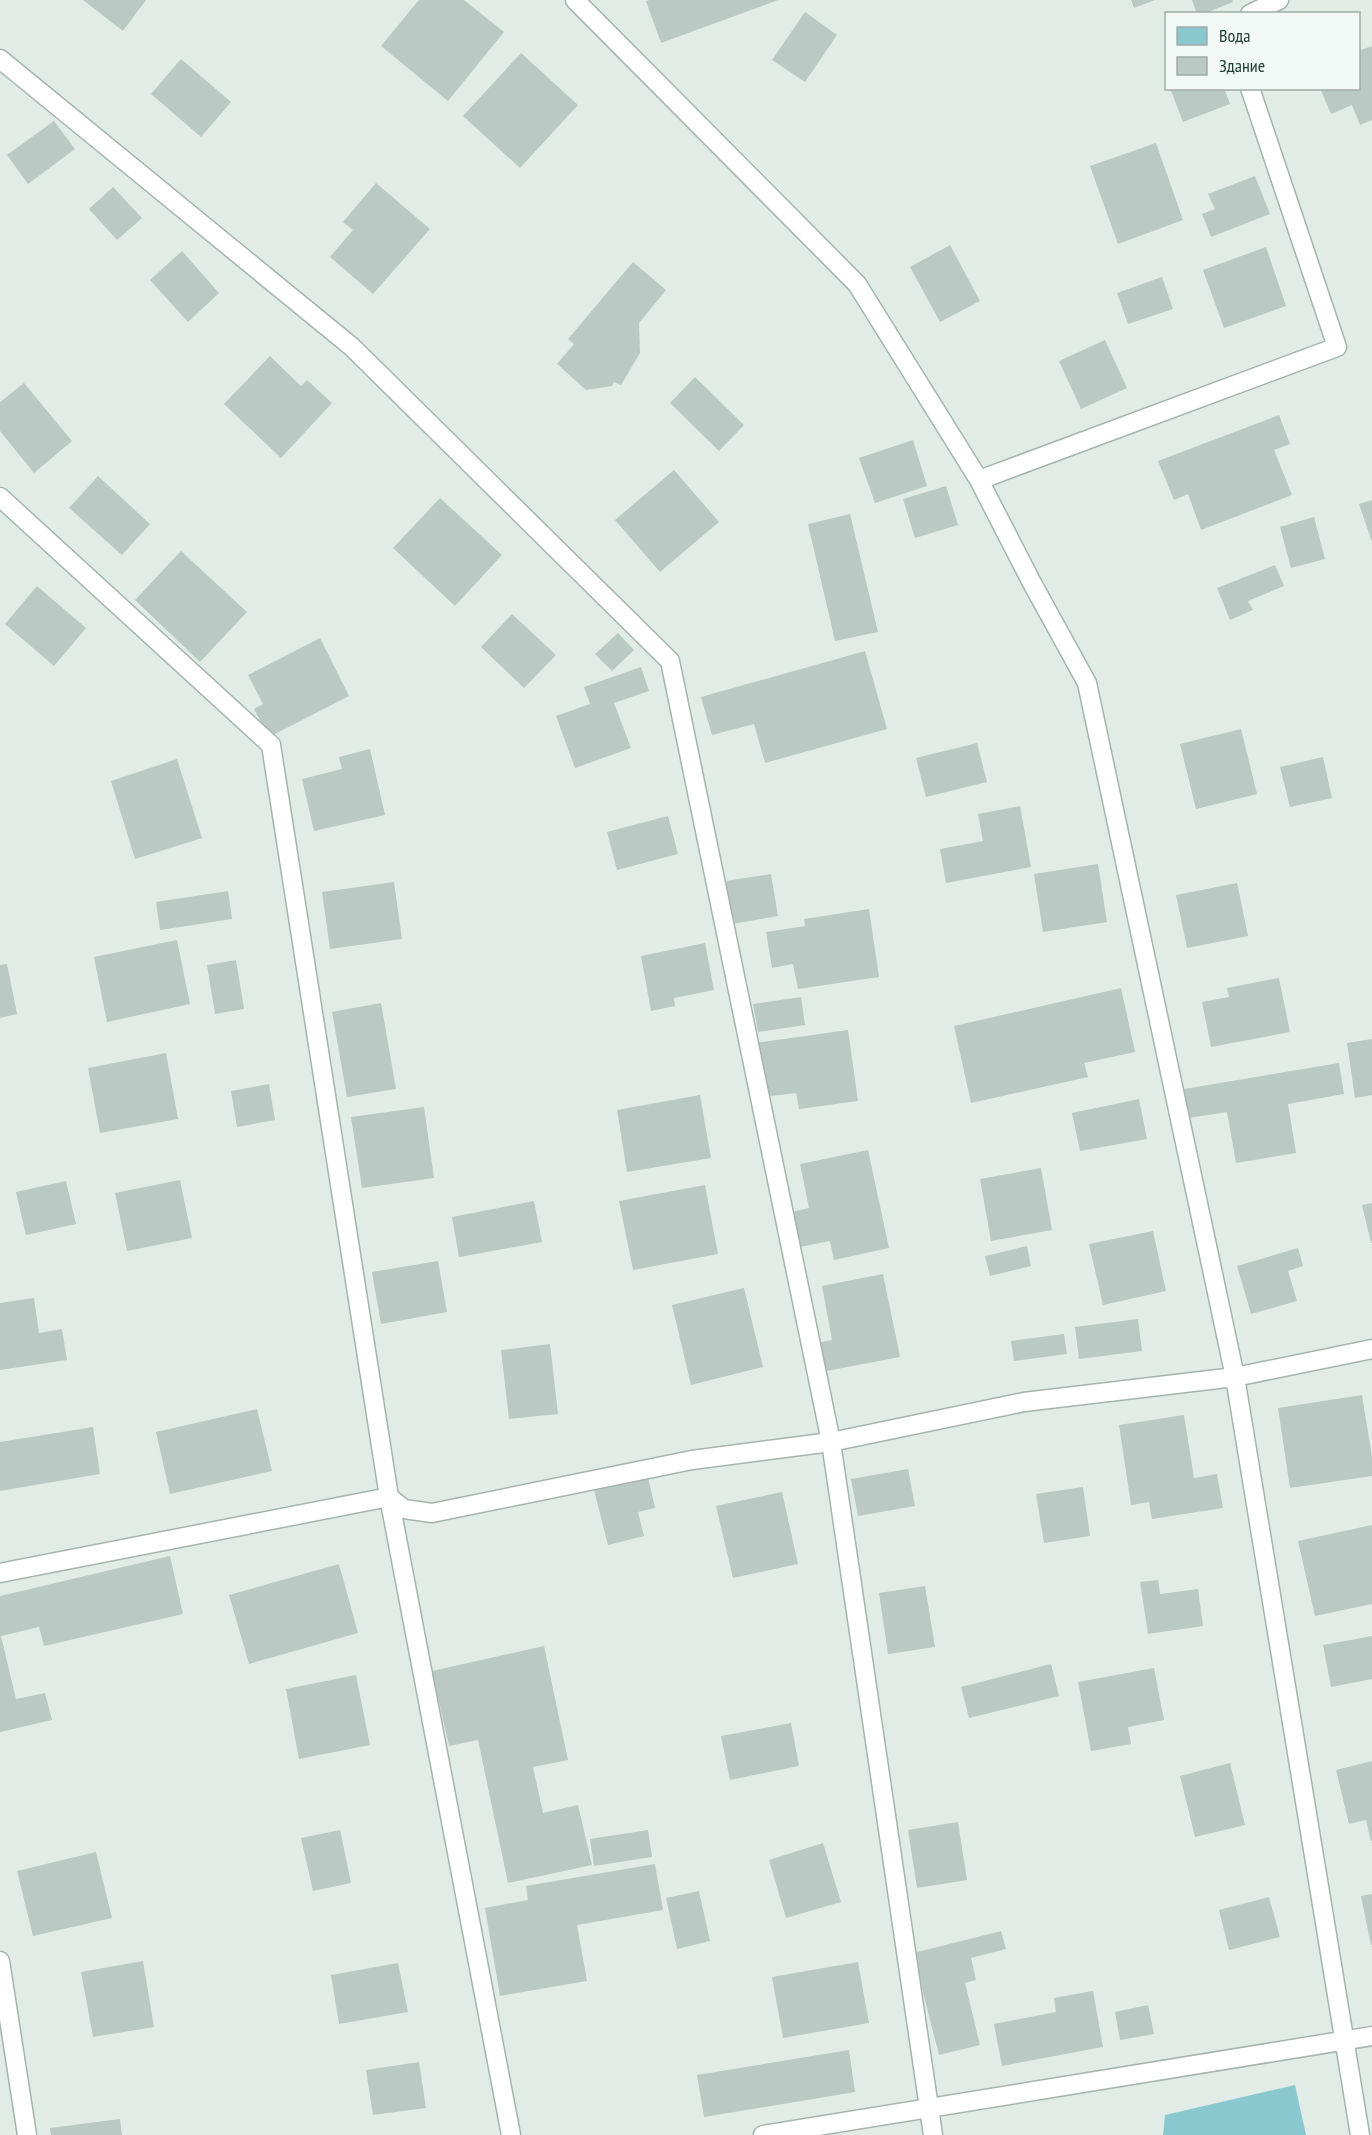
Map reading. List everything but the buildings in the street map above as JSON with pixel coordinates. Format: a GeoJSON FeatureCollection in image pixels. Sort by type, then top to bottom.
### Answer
{"type":"FeatureCollection","features":[{"type":"Feature","properties":{"kind":"lane"},"geometry":{"type":"LineString","coordinates":[[575,0],[857,284],[979,480],[1087,683],[1235,1377],[1360,2135]]}},
{"type":"Feature","properties":{"kind":"lane"},"geometry":{"type":"LineString","coordinates":[[1254,12],[1279,0]]}},
{"type":"Feature","properties":{"kind":"lane"},"geometry":{"type":"LineString","coordinates":[[0,59],[352,347],[670,661],[831,1442],[933,2135]]}},
{"type":"Feature","properties":{"kind":"lane"},"geometry":{"type":"LineString","coordinates":[[979,480],[1336,347],[1251,90]]}},
{"type":"Feature","properties":{"kind":"lane"},"geometry":{"type":"LineString","coordinates":[[0,497],[271,745],[389,1497],[511,2135]]}},
{"type":"Feature","properties":{"kind":"lane"},"geometry":{"type":"LineString","coordinates":[[0,1573],[389,1497],[404,1509],[432,1514],[692,1460],[831,1442],[1024,1402],[1235,1377],[1372,1349]]}},
{"type":"Feature","properties":{"kind":"lane"},"geometry":{"type":"LineString","coordinates":[[0,1961],[27,2135]]}},
{"type":"Feature","properties":{"kind":"lane"},"geometry":{"type":"LineString","coordinates":[[763,2135],[1372,2036]]}},
{"type":"Feature","properties":{"kind":"water"},"geometry":{"type":"Polygon","coordinates":[[[1295,2085],[1306,2135],[1163,2135],[1165,2115],[1295,2085]]]}}]}
